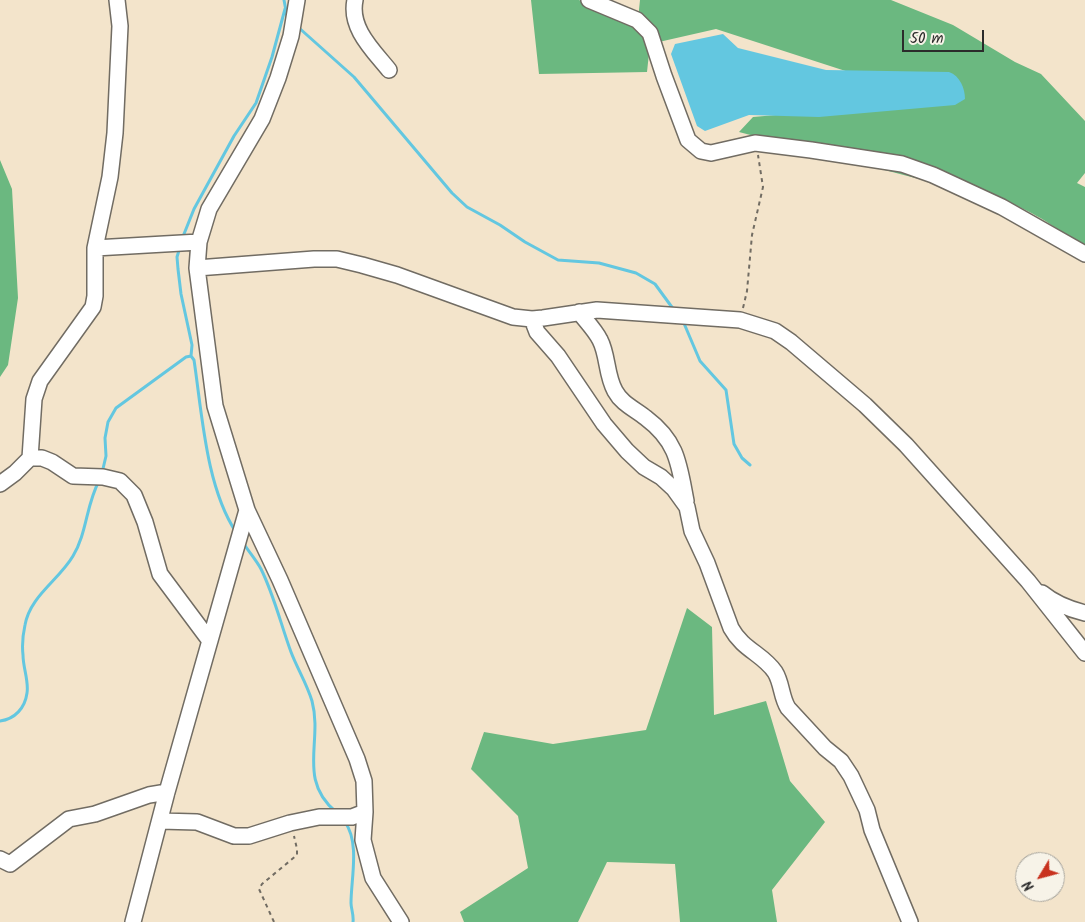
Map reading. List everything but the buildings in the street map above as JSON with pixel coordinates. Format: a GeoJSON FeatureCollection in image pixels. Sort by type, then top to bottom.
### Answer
{"type":"FeatureCollection","features":[{"type":"Feature","properties":{"kind":"street"},"geometry":{"type":"LineString","coordinates":[[0,484],[15,473],[30,458],[34,399],[40,381],[93,307],[95,296],[95,248],[110,177],[115,133],[120,26],[117,0]]}},
{"type":"Feature","properties":{"kind":"street"},"geometry":{"type":"LineString","coordinates":[[297,0],[291,36],[262,120],[189,243],[197,268],[215,406],[247,510],[284,589],[357,759],[364,780],[365,812],[363,840],[373,878],[401,922]]}},
{"type":"Feature","properties":{"kind":"street"},"geometry":{"type":"LineString","coordinates":[[355,0],[357,28],[389,70]]}},
{"type":"Feature","properties":{"kind":"street"},"geometry":{"type":"LineString","coordinates":[[589,0],[637,20],[650,34],[688,140],[701,151],[711,153],[755,143],[902,164],[933,175],[1002,207],[1085,254]]}},
{"type":"Feature","properties":{"kind":"street"},"geometry":{"type":"LineString","coordinates":[[95,248],[189,243]]}},
{"type":"Feature","properties":{"kind":"street"},"geometry":{"type":"LineString","coordinates":[[197,268],[314,259],[337,260],[397,275],[514,317],[532,319],[598,310],[740,320],[758,324],[775,331],[791,342],[865,405],[906,445],[1028,582],[1085,653]]}},
{"type":"Feature","properties":{"kind":"street"},"geometry":{"type":"LineString","coordinates":[[579,312],[600,341],[612,385],[619,398],[626,405],[647,418],[662,432],[678,457],[692,531],[707,563],[731,628],[742,644],[775,671],[780,680],[784,702],[788,708],[825,748],[846,767],[867,810],[872,830],[910,922]]}},
{"type":"Feature","properties":{"kind":"street"},"geometry":{"type":"LineString","coordinates":[[532,319],[537,332],[558,356],[604,424],[627,451],[644,467],[661,477],[674,489],[687,507]]}},
{"type":"Feature","properties":{"kind":"street"},"geometry":{"type":"LineString","coordinates":[[30,458],[42,458],[52,462],[73,476],[103,477],[120,482],[134,495],[145,522],[160,574],[210,641]]}},
{"type":"Feature","properties":{"kind":"street"},"geometry":{"type":"LineString","coordinates":[[133,922],[167,792],[247,510]]}},
{"type":"Feature","properties":{"kind":"street"},"geometry":{"type":"LineString","coordinates":[[1028,582],[1048,598],[1069,609],[1085,613]]}},
{"type":"Feature","properties":{"kind":"street"},"geometry":{"type":"LineString","coordinates":[[0,859],[10,864],[69,819],[95,814],[149,795],[167,792]]}},
{"type":"Feature","properties":{"kind":"street"},"geometry":{"type":"LineString","coordinates":[[160,821],[197,822],[234,836],[249,836],[290,823],[318,817],[352,818],[365,812]]}},
{"type":"Feature","properties":{"kind":"path"},"geometry":{"type":"LineString","coordinates":[[740,320],[747,291],[752,235],[763,188],[761,166],[755,143]]}},
{"type":"Feature","properties":{"kind":"path"},"geometry":{"type":"LineString","coordinates":[[274,922],[259,889],[262,884],[297,855],[290,823]]}},
{"type":"Feature","properties":{"kind":"green space"},"geometry":{"type":"Polygon","coordinates":[[[531,0],[579,0],[637,29],[640,0],[891,0],[953,25],[1015,62],[1041,74],[1085,121],[1085,173],[1077,183],[1085,187],[1085,252],[1050,224],[1011,203],[739,132],[753,117],[938,101],[716,29],[650,44],[647,72],[539,74],[531,0]]]}},
{"type":"Feature","properties":{"kind":"green space"},"geometry":{"type":"Polygon","coordinates":[[[0,160],[12,189],[18,298],[8,365],[0,377],[0,160]]]}},
{"type":"Feature","properties":{"kind":"green space"},"geometry":{"type":"Polygon","coordinates":[[[687,608],[712,627],[714,715],[766,701],[790,781],[825,822],[772,890],[777,922],[680,922],[675,864],[607,862],[578,922],[464,922],[460,912],[528,868],[518,816],[471,769],[484,732],[553,744],[646,730],[687,608]]]}},
{"type":"Feature","properties":{"kind":"water"},"geometry":{"type":"Polygon","coordinates":[[[723,34],[738,48],[826,70],[949,72],[956,76],[961,83],[965,99],[955,105],[819,117],[749,115],[705,131],[697,126],[671,54],[675,44],[723,34]]]}},
{"type":"Feature","properties":{"kind":"waterway"},"geometry":{"type":"LineString","coordinates":[[284,0],[287,16]]}},
{"type":"Feature","properties":{"kind":"waterway"},"geometry":{"type":"LineString","coordinates":[[182,239],[194,209],[234,136],[256,103],[272,57],[285,9]]}},
{"type":"Feature","properties":{"kind":"waterway"},"geometry":{"type":"LineString","coordinates":[[298,27],[354,77],[452,193],[467,207],[558,260],[599,263],[636,273],[655,284],[674,310]]}},
{"type":"Feature","properties":{"kind":"waterway"},"geometry":{"type":"LineString","coordinates":[[180,247],[177,257],[181,294],[192,345],[191,356],[194,360],[207,449],[218,494],[236,532]]}},
{"type":"Feature","properties":{"kind":"waterway"},"geometry":{"type":"LineString","coordinates":[[683,321],[700,361],[726,390],[734,444],[742,458],[750,465]]}},
{"type":"Feature","properties":{"kind":"waterway"},"geometry":{"type":"LineString","coordinates":[[102,473],[106,456],[105,438],[108,422],[116,408],[186,357],[191,356]]}},
{"type":"Feature","properties":{"kind":"waterway"},"geometry":{"type":"LineString","coordinates":[[0,721],[10,718],[22,708],[27,688],[23,644],[24,629],[28,615],[33,605],[67,565],[78,547],[91,500],[99,481]]}},
{"type":"Feature","properties":{"kind":"waterway"},"geometry":{"type":"LineString","coordinates":[[244,544],[266,579],[291,652],[310,695],[315,716],[314,773],[317,786],[324,799],[336,812]]}},
{"type":"Feature","properties":{"kind":"waterway"},"geometry":{"type":"LineString","coordinates":[[345,822],[350,831],[354,861],[351,903],[353,922]]}}]}
